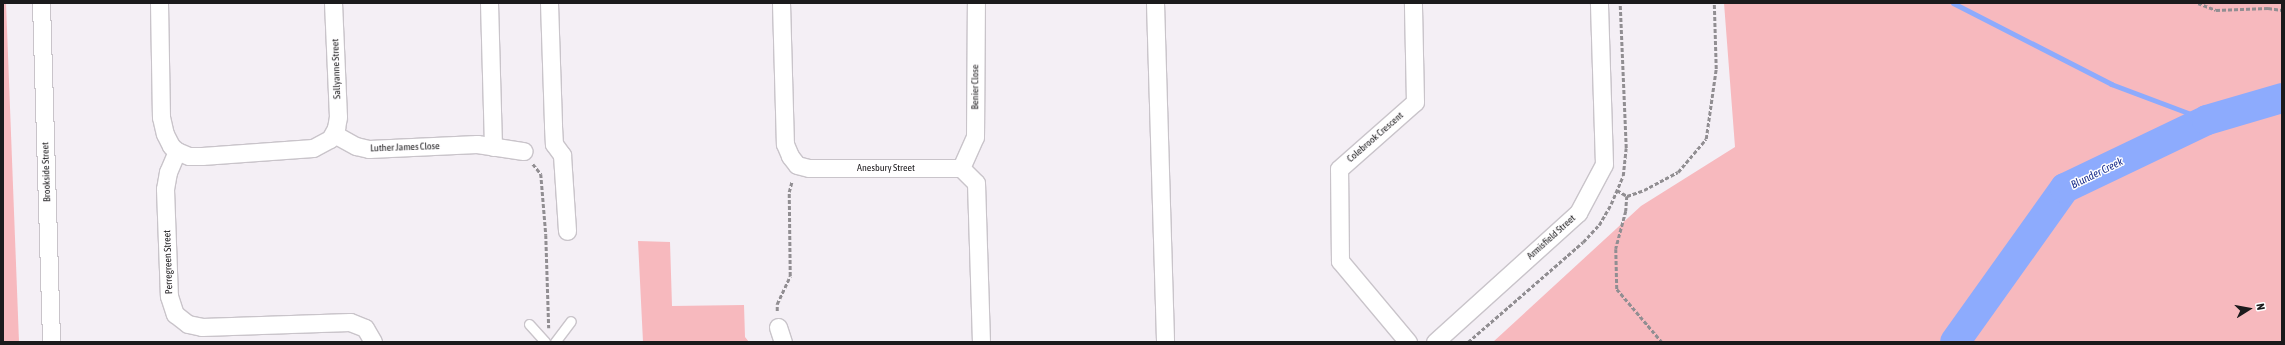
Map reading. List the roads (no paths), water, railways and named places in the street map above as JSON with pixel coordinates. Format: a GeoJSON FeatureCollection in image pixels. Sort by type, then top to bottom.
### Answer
{"type":"FeatureCollection","features":[{"type":"Feature","properties":{"kind":"street","name":"Brookside Street"},"geometry":{"type":"LineString","coordinates":[[41,3],[51,342]]}},
{"type":"Feature","properties":{"kind":"street"},"geometry":{"type":"LineString","coordinates":[[159,3],[161,117],[165,134],[171,146],[177,151],[189,156],[202,156],[312,148],[325,144],[334,134]]}},
{"type":"Feature","properties":{"kind":"street","name":"Sallyanne Street"},"geometry":{"type":"LineString","coordinates":[[333,3],[338,117],[334,134]]}},
{"type":"Feature","properties":{"kind":"street"},"geometry":{"type":"LineString","coordinates":[[489,3],[493,146]]}},
{"type":"Feature","properties":{"kind":"street"},"geometry":{"type":"LineString","coordinates":[[549,3],[552,126],[554,144],[562,155],[567,232]]}},
{"type":"Feature","properties":{"kind":"street","name":"Anesbury Street"},"geometry":{"type":"LineString","coordinates":[[781,3],[786,144],[790,156],[797,165],[809,168],[961,168]]}},
{"type":"Feature","properties":{"kind":"street","name":"Benier Close"},"geometry":{"type":"LineString","coordinates":[[961,168],[975,137],[976,3]]}},
{"type":"Feature","properties":{"kind":"street"},"geometry":{"type":"LineString","coordinates":[[1155,3],[1165,342]]}},
{"type":"Feature","properties":{"kind":"street","name":"Colebrook Crescent"},"geometry":{"type":"LineString","coordinates":[[1408,342],[1340,261],[1338,169],[1415,102],[1413,3]]}},
{"type":"Feature","properties":{"kind":"street","name":"Armisfield Street"},"geometry":{"type":"LineString","coordinates":[[1435,342],[1578,213],[1604,164],[1599,3]]}},
{"type":"Feature","properties":{"kind":"street","name":"Luther James Close"},"geometry":{"type":"LineString","coordinates":[[334,134],[356,146],[369,149],[477,144],[523,151]]}},
{"type":"Feature","properties":{"kind":"street","name":"Perregreen Street"},"geometry":{"type":"LineString","coordinates":[[177,151],[168,172],[165,189],[169,296],[172,308],[179,318],[188,324],[202,327],[350,322],[365,328],[373,342]]}},
{"type":"Feature","properties":{"kind":"street"},"geometry":{"type":"LineString","coordinates":[[961,168],[976,183],[981,342]]}},
{"type":"Feature","properties":{"kind":"lane"},"geometry":{"type":"LineString","coordinates":[[529,324],[550,339],[571,321]]}},
{"type":"Feature","properties":{"kind":"waterway"},"geometry":{"type":"LineString","coordinates":[[1953,3],[2111,84],[2207,120]]}},
{"type":"Feature","properties":{"kind":"waterway","name":"Blunder Creek"},"geometry":{"type":"LineString","coordinates":[[1955,342],[2065,188],[2207,120],[2282,98]]}}]}
